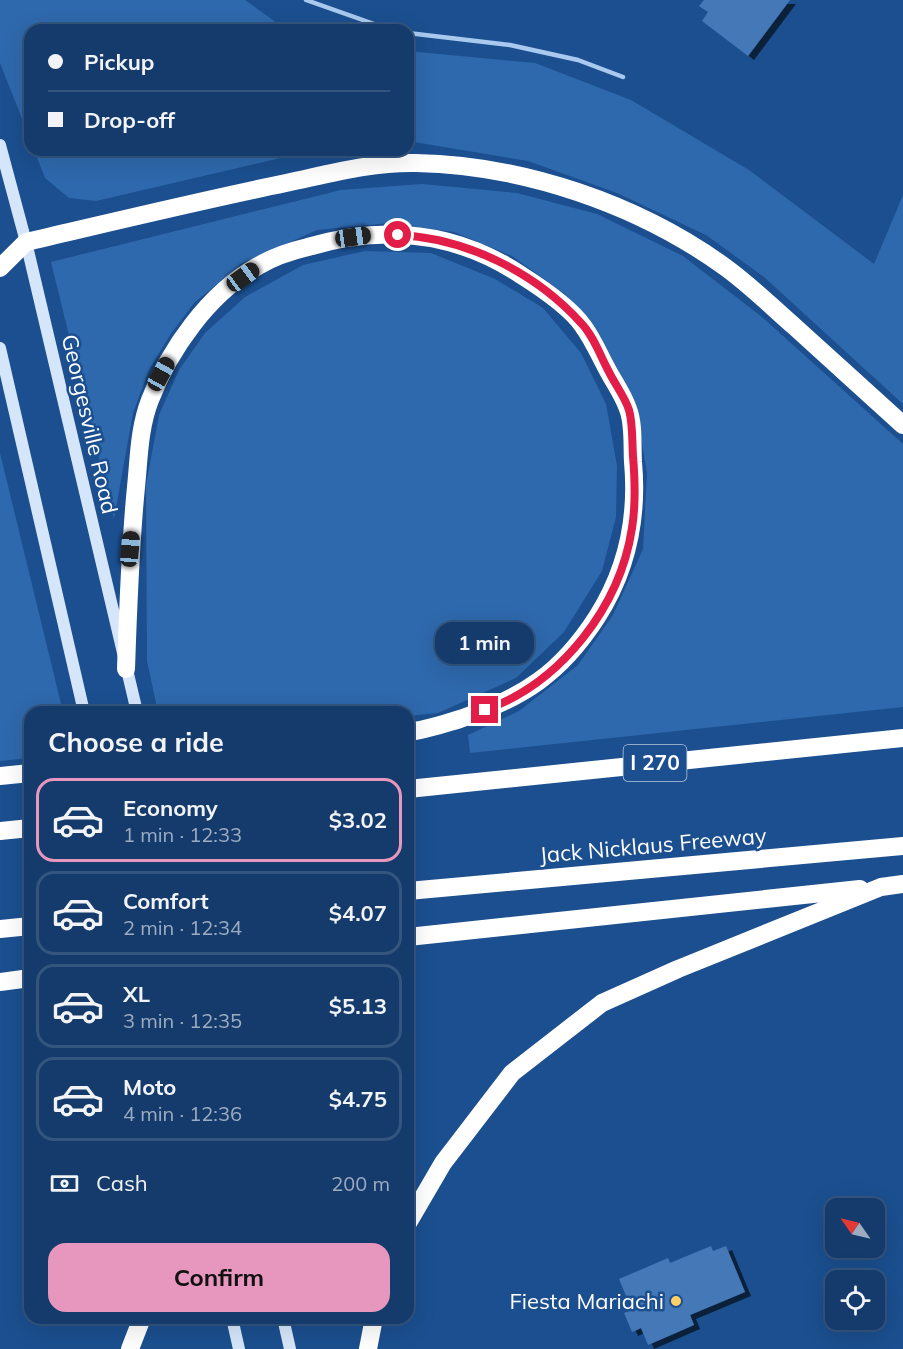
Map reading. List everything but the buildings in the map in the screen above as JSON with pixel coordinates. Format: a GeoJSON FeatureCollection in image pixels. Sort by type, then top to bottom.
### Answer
{"type":"FeatureCollection","features":[{"type":"Feature","properties":{"kind":"highway"},"geometry":{"type":"LineString","coordinates":[[0,268],[26,242],[238,193],[369,166],[414,163],[454,165],[526,177],[589,196],[637,214],[718,262],[765,301],[903,425]]}},
{"type":"Feature","properties":{"kind":"highway"},"geometry":{"type":"LineString","coordinates":[[126,669],[130,549],[142,430],[153,394],[180,341],[227,287],[258,266],[294,250],[332,240],[374,234],[421,236],[463,246],[504,264],[546,291],[583,324],[629,411],[635,486],[632,529],[621,571],[603,608],[582,640],[553,670],[522,693],[497,706],[426,730],[414,731]]}},
{"type":"Feature","properties":{"kind":"highway","name":"I 270"},"geometry":{"type":"LineString","coordinates":[[414,788],[903,738]]}},
{"type":"Feature","properties":{"kind":"highway"},"geometry":{"type":"LineString","coordinates":[[0,776],[24,774]]}},
{"type":"Feature","properties":{"kind":"highway"},"geometry":{"type":"LineString","coordinates":[[0,831],[24,829]]}},
{"type":"Feature","properties":{"kind":"highway","name":"Jack Nicklaus Freeway"},"geometry":{"type":"LineString","coordinates":[[414,890],[903,846]]}},
{"type":"Feature","properties":{"kind":"highway"},"geometry":{"type":"LineString","coordinates":[[414,936],[903,884]]}},
{"type":"Feature","properties":{"kind":"highway"},"geometry":{"type":"LineString","coordinates":[[414,1213],[443,1163],[512,1073],[602,1003],[678,969],[881,886]]}},
{"type":"Feature","properties":{"kind":"highway"},"geometry":{"type":"LineString","coordinates":[[0,929],[24,927]]}},
{"type":"Feature","properties":{"kind":"highway"},"geometry":{"type":"LineString","coordinates":[[0,982],[24,979]]}},
{"type":"Feature","properties":{"kind":"highway"},"geometry":{"type":"LineString","coordinates":[[130,1349],[140,1324]]}},
{"type":"Feature","properties":{"kind":"highway"},"geometry":{"type":"LineString","coordinates":[[368,1349],[373,1324]]}},
{"type":"Feature","properties":{"kind":"main road","name":"Georgesville Road"},"geometry":{"type":"LineString","coordinates":[[0,145],[26,242],[135,706]]}},
{"type":"Feature","properties":{"kind":"main road"},"geometry":{"type":"LineString","coordinates":[[0,348],[82,706]]}},
{"type":"Feature","properties":{"kind":"main road"},"geometry":{"type":"LineString","coordinates":[[234,1324],[240,1349]]}},
{"type":"Feature","properties":{"kind":"main road"},"geometry":{"type":"LineString","coordinates":[[284,1324],[290,1349]]}},
{"type":"Feature","properties":{"kind":"lane"},"geometry":{"type":"LineString","coordinates":[[306,0],[374,24]]}},
{"type":"Feature","properties":{"kind":"lane"},"geometry":{"type":"LineString","coordinates":[[414,34],[510,45],[578,60],[622,77]]}},
{"type":"Feature","properties":{"kind":"shaded area"},"geometry":{"type":"Polygon","coordinates":[[[0,0],[245,0],[279,24],[24,24],[24,124],[0,63],[0,0]]]}},
{"type":"Feature","properties":{"kind":"shaded area"},"geometry":{"type":"Polygon","coordinates":[[[414,52],[535,63],[631,100],[749,170],[874,264],[903,195],[903,404],[764,277],[706,235],[617,193],[528,161],[414,142],[414,52]]]}},
{"type":"Feature","properties":{"kind":"shaded area"},"geometry":{"type":"Polygon","coordinates":[[[36,156],[289,156],[96,201],[69,198],[45,178],[36,156]]]}},
{"type":"Feature","properties":{"kind":"shaded area"},"geometry":{"type":"Polygon","coordinates":[[[422,184],[517,193],[597,214],[683,256],[762,317],[903,444],[903,707],[470,753],[468,735],[519,711],[578,665],[613,615],[643,549],[647,473],[635,402],[604,344],[565,294],[512,256],[454,232],[390,223],[317,230],[241,264],[194,303],[170,335],[149,370],[133,413],[114,519],[51,262],[341,190],[422,184]]]}},
{"type":"Feature","properties":{"kind":"shaded area"},"geometry":{"type":"Polygon","coordinates":[[[365,251],[431,253],[495,279],[543,308],[581,353],[606,404],[617,466],[616,517],[602,571],[564,632],[516,678],[438,713],[414,715],[414,706],[157,706],[147,661],[146,485],[159,415],[179,370],[205,333],[245,297],[303,265],[365,251]]]}},
{"type":"Feature","properties":{"kind":"shaded area"},"geometry":{"type":"Polygon","coordinates":[[[0,453],[62,706],[24,706],[24,759],[0,761],[0,453]]]}},
{"type":"Feature","properties":{"kind":"place","name":"Fiesta Mariachi"},"geometry":{"type":"Point","coordinates":[676,1301]}},
{"type":"Feature","properties":{"kind":"route"},"geometry":{"type":"LineString","coordinates":[[398,235],[421,236],[463,246],[504,264],[546,291],[583,324],[629,411],[635,486],[632,529],[621,571],[603,608],[582,640],[553,670],[522,693],[485,710]]}}]}
